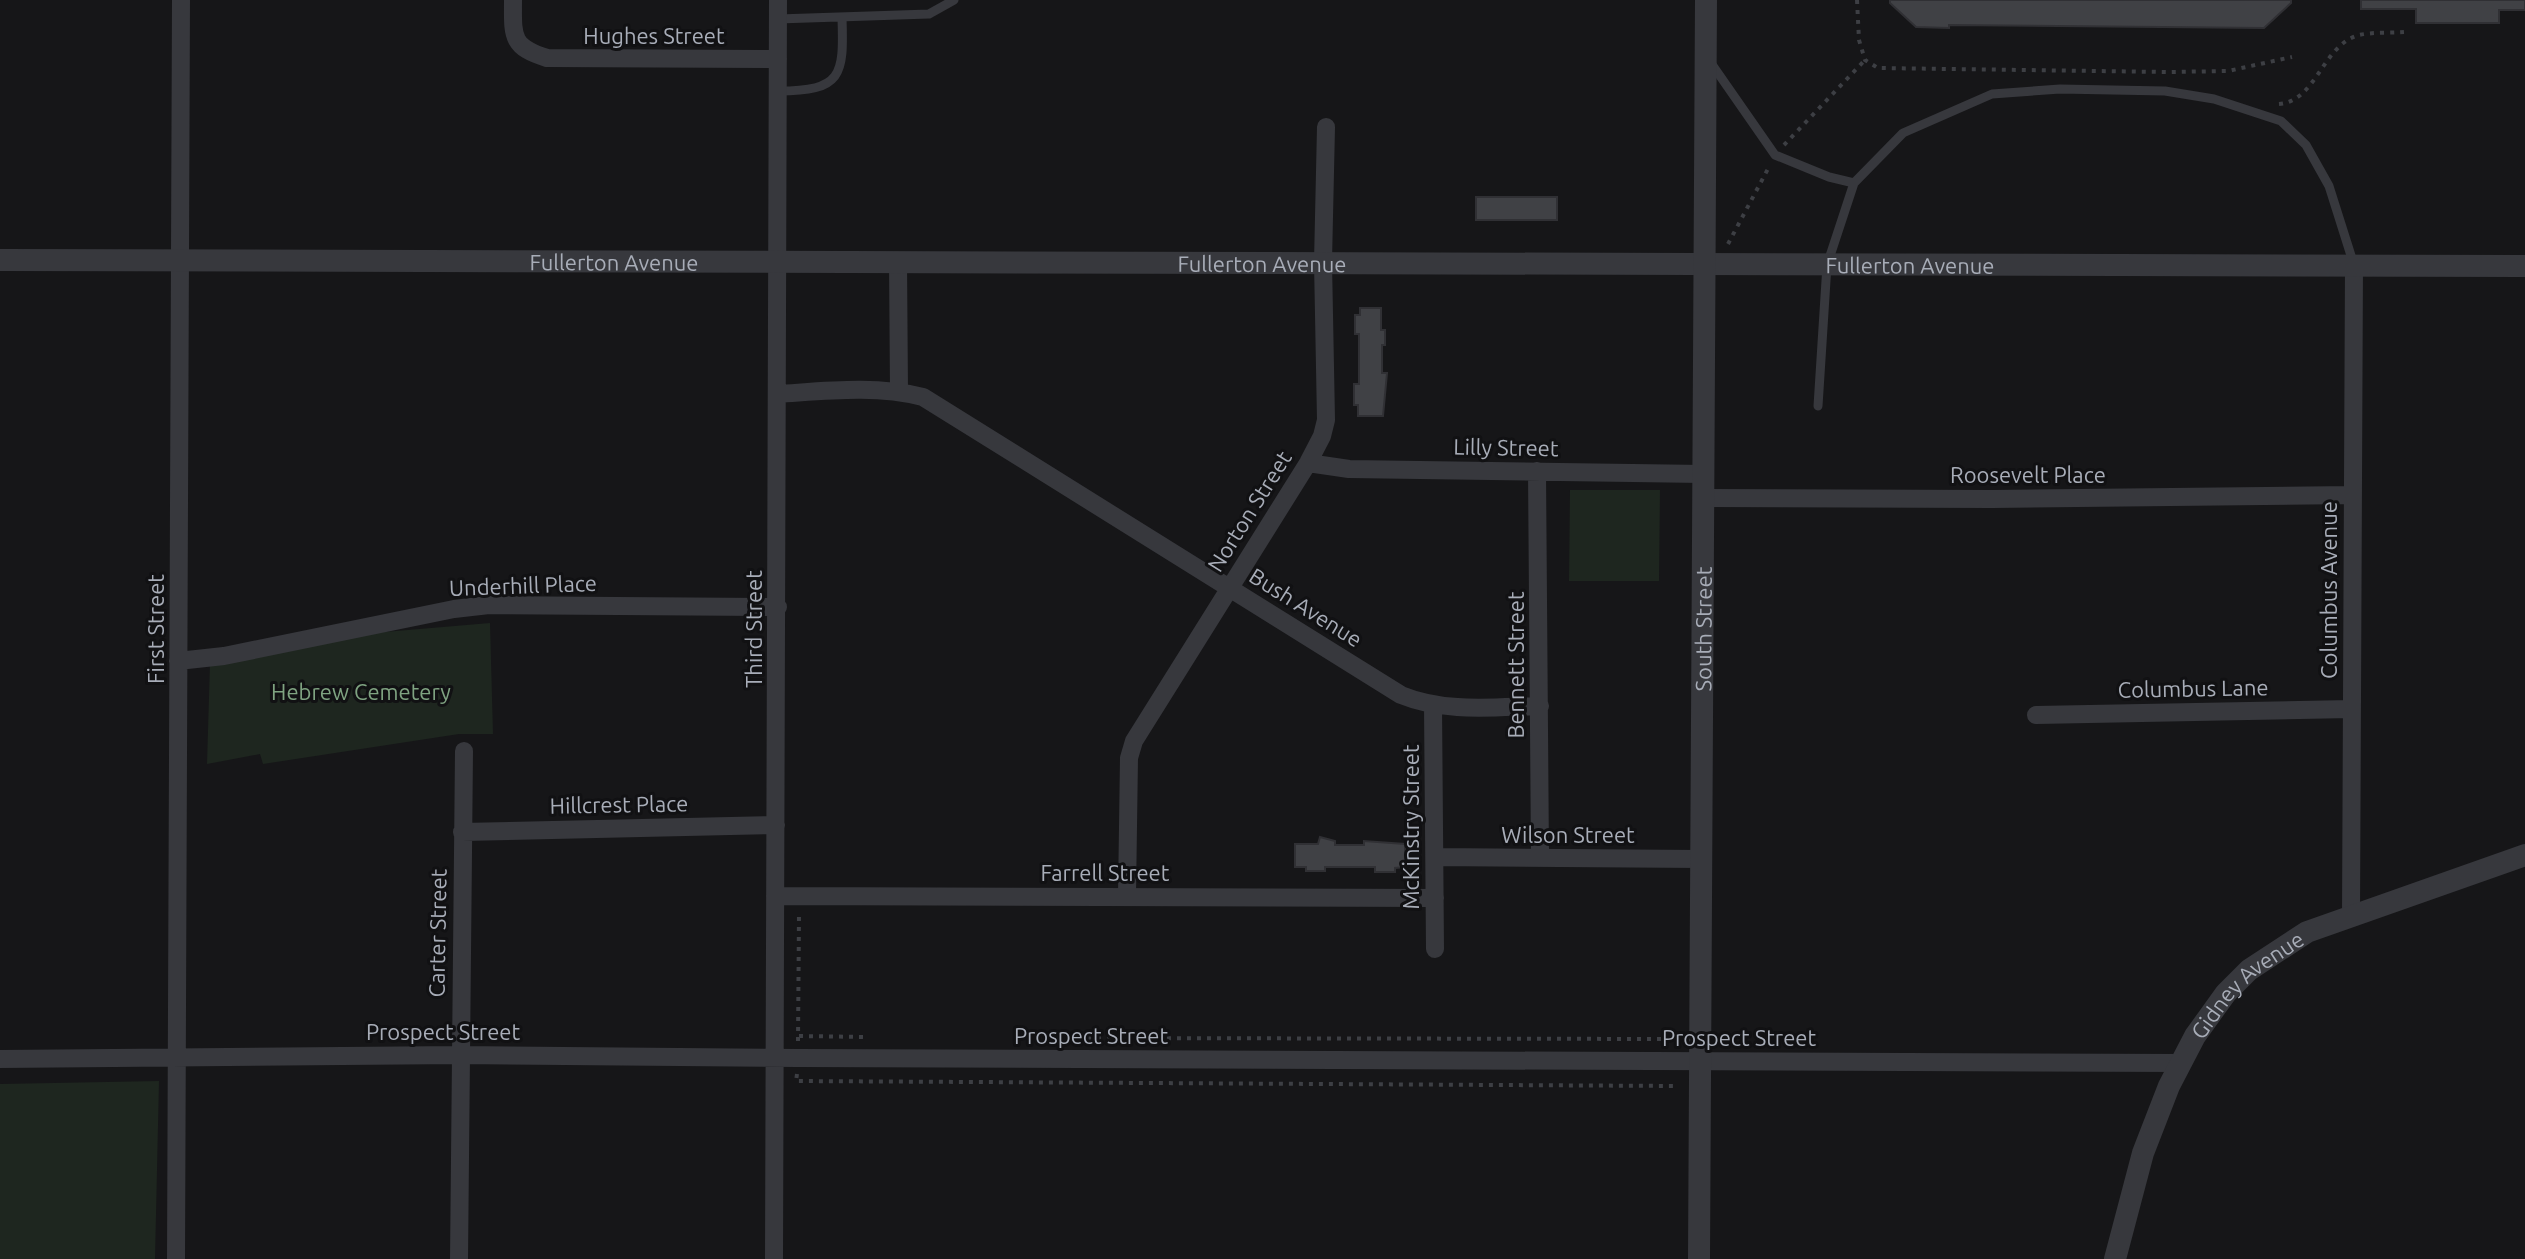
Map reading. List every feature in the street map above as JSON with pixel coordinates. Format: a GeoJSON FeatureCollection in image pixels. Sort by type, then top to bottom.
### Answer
{"type":"FeatureCollection","features":[{"type":"Feature","properties":{"kind":"street","name":"First Street"},"geometry":{"type":"LineString","coordinates":[[176,1259],[181,0]]}},
{"type":"Feature","properties":{"kind":"street","name":"Hughes Street"},"geometry":{"type":"LineString","coordinates":[[513,0],[513,34],[519,45],[530,53],[547,58],[778,59]]}},
{"type":"Feature","properties":{"kind":"street","name":"South Street"},"geometry":{"type":"LineString","coordinates":[[1699,1259],[1706,0]]}},
{"type":"Feature","properties":{"kind":"street","name":"Third Street"},"geometry":{"type":"LineString","coordinates":[[774,1259],[778,10]]}},
{"type":"Feature","properties":{"kind":"street","name":"Norton Street"},"geometry":{"type":"LineString","coordinates":[[1127,895],[1131,750],[1322,436],[1326,420],[1323,262],[1326,127]]}},
{"type":"Feature","properties":{"kind":"street","name":"Fullerton Avenue"},"geometry":{"type":"LineString","coordinates":[[0,260],[2525,266]]}},
{"type":"Feature","properties":{"kind":"street"},"geometry":{"type":"LineString","coordinates":[[898,261],[899,391]]}},
{"type":"Feature","properties":{"kind":"street","name":"Columbus Avenue"},"geometry":{"type":"LineString","coordinates":[[2351,915],[2354,265]]}},
{"type":"Feature","properties":{"kind":"street","name":"Bush Avenue"},"geometry":{"type":"LineString","coordinates":[[778,394],[872,389],[923,397],[1401,695],[1453,708],[1540,706]]}},
{"type":"Feature","properties":{"kind":"street","name":"Lilly Street"},"geometry":{"type":"LineString","coordinates":[[1308,463],[1349,469],[1704,474]]}},
{"type":"Feature","properties":{"kind":"street","name":"Bennett Street"},"geometry":{"type":"LineString","coordinates":[[1537,471],[1540,858]]}},
{"type":"Feature","properties":{"kind":"street","name":"Roosevelt Place"},"geometry":{"type":"LineString","coordinates":[[1704,498],[2352,495]]}},
{"type":"Feature","properties":{"kind":"street","name":"Underhill Place"},"geometry":{"type":"LineString","coordinates":[[178,661],[224,656],[454,609],[489,605],[778,607]]}},
{"type":"Feature","properties":{"kind":"street","name":"McKinstry Street"},"geometry":{"type":"LineString","coordinates":[[1433,705],[1435,949]]}},
{"type":"Feature","properties":{"kind":"street","name":"Columbus Lane"},"geometry":{"type":"LineString","coordinates":[[2036,715],[2351,709]]}},
{"type":"Feature","properties":{"kind":"street","name":"Carter Street"},"geometry":{"type":"LineString","coordinates":[[459,1259],[464,751]]}},
{"type":"Feature","properties":{"kind":"street","name":"Hillcrest Place"},"geometry":{"type":"LineString","coordinates":[[462,832],[776,825]]}},
{"type":"Feature","properties":{"kind":"street","name":"Gidney Avenue"},"geometry":{"type":"LineString","coordinates":[[2115,1259],[2143,1153],[2169,1086],[2195,1036],[2226,993],[2249,970],[2307,932],[2525,855]]}},
{"type":"Feature","properties":{"kind":"street","name":"Wilson Street"},"geometry":{"type":"LineString","coordinates":[[1435,857],[1702,859]]}},
{"type":"Feature","properties":{"kind":"street","name":"Farrell Street"},"geometry":{"type":"LineString","coordinates":[[775,896],[1435,898]]}},
{"type":"Feature","properties":{"kind":"street","name":"Prospect Street"},"geometry":{"type":"LineString","coordinates":[[0,1059],[460,1055],[2181,1063]]}},
{"type":"Feature","properties":{"kind":"lane"},"geometry":{"type":"LineString","coordinates":[[778,10],[842,18],[929,14],[954,0]]}},
{"type":"Feature","properties":{"kind":"lane"},"geometry":{"type":"LineString","coordinates":[[778,91],[809,89],[834,78],[841,70],[844,58],[842,18]]}},
{"type":"Feature","properties":{"kind":"lane"},"geometry":{"type":"LineString","coordinates":[[1706,56],[1775,155],[1829,177],[1854,183]]}},
{"type":"Feature","properties":{"kind":"lane"},"geometry":{"type":"LineString","coordinates":[[1818,406],[1827,265],[1854,183],[1903,133],[1992,94],[2060,89],[2165,91],[2223,101],[2281,121],[2306,145],[2329,186],[2354,265]]}},
{"type":"Feature","properties":{"kind":"path"},"geometry":{"type":"LineString","coordinates":[[1857,0],[1859,40],[1865,60],[1878,68],[2228,71],[2292,57]]}},
{"type":"Feature","properties":{"kind":"path"},"geometry":{"type":"LineString","coordinates":[[2267,105],[2290,103],[2306,90],[2336,49],[2357,36],[2404,32]]}},
{"type":"Feature","properties":{"kind":"path"},"geometry":{"type":"LineString","coordinates":[[2149,72],[2177,80]]}},
{"type":"Feature","properties":{"kind":"path"},"geometry":{"type":"LineString","coordinates":[[798,1058],[799,915]]}},
{"type":"Feature","properties":{"kind":"path"},"geometry":{"type":"LineString","coordinates":[[799,1036],[878,1038]]}},
{"type":"Feature","properties":{"kind":"path"},"geometry":{"type":"LineString","coordinates":[[1032,1038],[1677,1039]]}},
{"type":"Feature","properties":{"kind":"path"},"geometry":{"type":"LineString","coordinates":[[796,1081],[1676,1086]]}},
{"type":"Feature","properties":{"kind":"green space"},"geometry":{"type":"Polygon","coordinates":[[[1570,490],[1660,490],[1659,581],[1569,581],[1570,490]]]}},
{"type":"Feature","properties":{"kind":"green space","name":"Hebrew Cemetery"},"geometry":{"type":"Polygon","coordinates":[[[490,623],[493,734],[459,734],[263,764],[260,754],[207,764],[210,663],[349,635],[490,623]]]}},
{"type":"Feature","properties":{"kind":"green space"},"geometry":{"type":"Polygon","coordinates":[[[159,1081],[155,1259],[0,1259],[0,1084],[159,1081]]]}},
{"type":"Feature","properties":{"kind":"building"},"geometry":{"type":"Polygon","coordinates":[[[1890,0],[2291,0],[2291,3],[2264,28],[1949,25],[1949,28],[1916,27],[1890,0]]]}},
{"type":"Feature","properties":{"kind":"building"},"geometry":{"type":"Polygon","coordinates":[[[2361,0],[2525,0],[2525,10],[2499,10],[2499,23],[2416,23],[2416,9],[2361,9],[2361,0]]]}},
{"type":"Feature","properties":{"kind":"building"},"geometry":{"type":"Polygon","coordinates":[[[1476,197],[1557,197],[1557,220],[1476,220],[1476,197]]]}},
{"type":"Feature","properties":{"kind":"building"},"geometry":{"type":"Polygon","coordinates":[[[1360,308],[1381,308],[1381,330],[1385,330],[1382,373],[1387,373],[1383,416],[1358,416],[1358,405],[1354,405],[1354,384],[1359,384],[1359,334],[1355,334],[1355,315],[1360,315],[1360,308]]]}},
{"type":"Feature","properties":{"kind":"building"},"geometry":{"type":"Polygon","coordinates":[[[1320,837],[1335,841],[1335,845],[1364,845],[1364,841],[1405,844],[1405,867],[1395,868],[1395,872],[1375,872],[1375,867],[1325,867],[1325,871],[1306,871],[1306,867],[1295,867],[1295,844],[1318,844],[1320,837]]]}}]}
